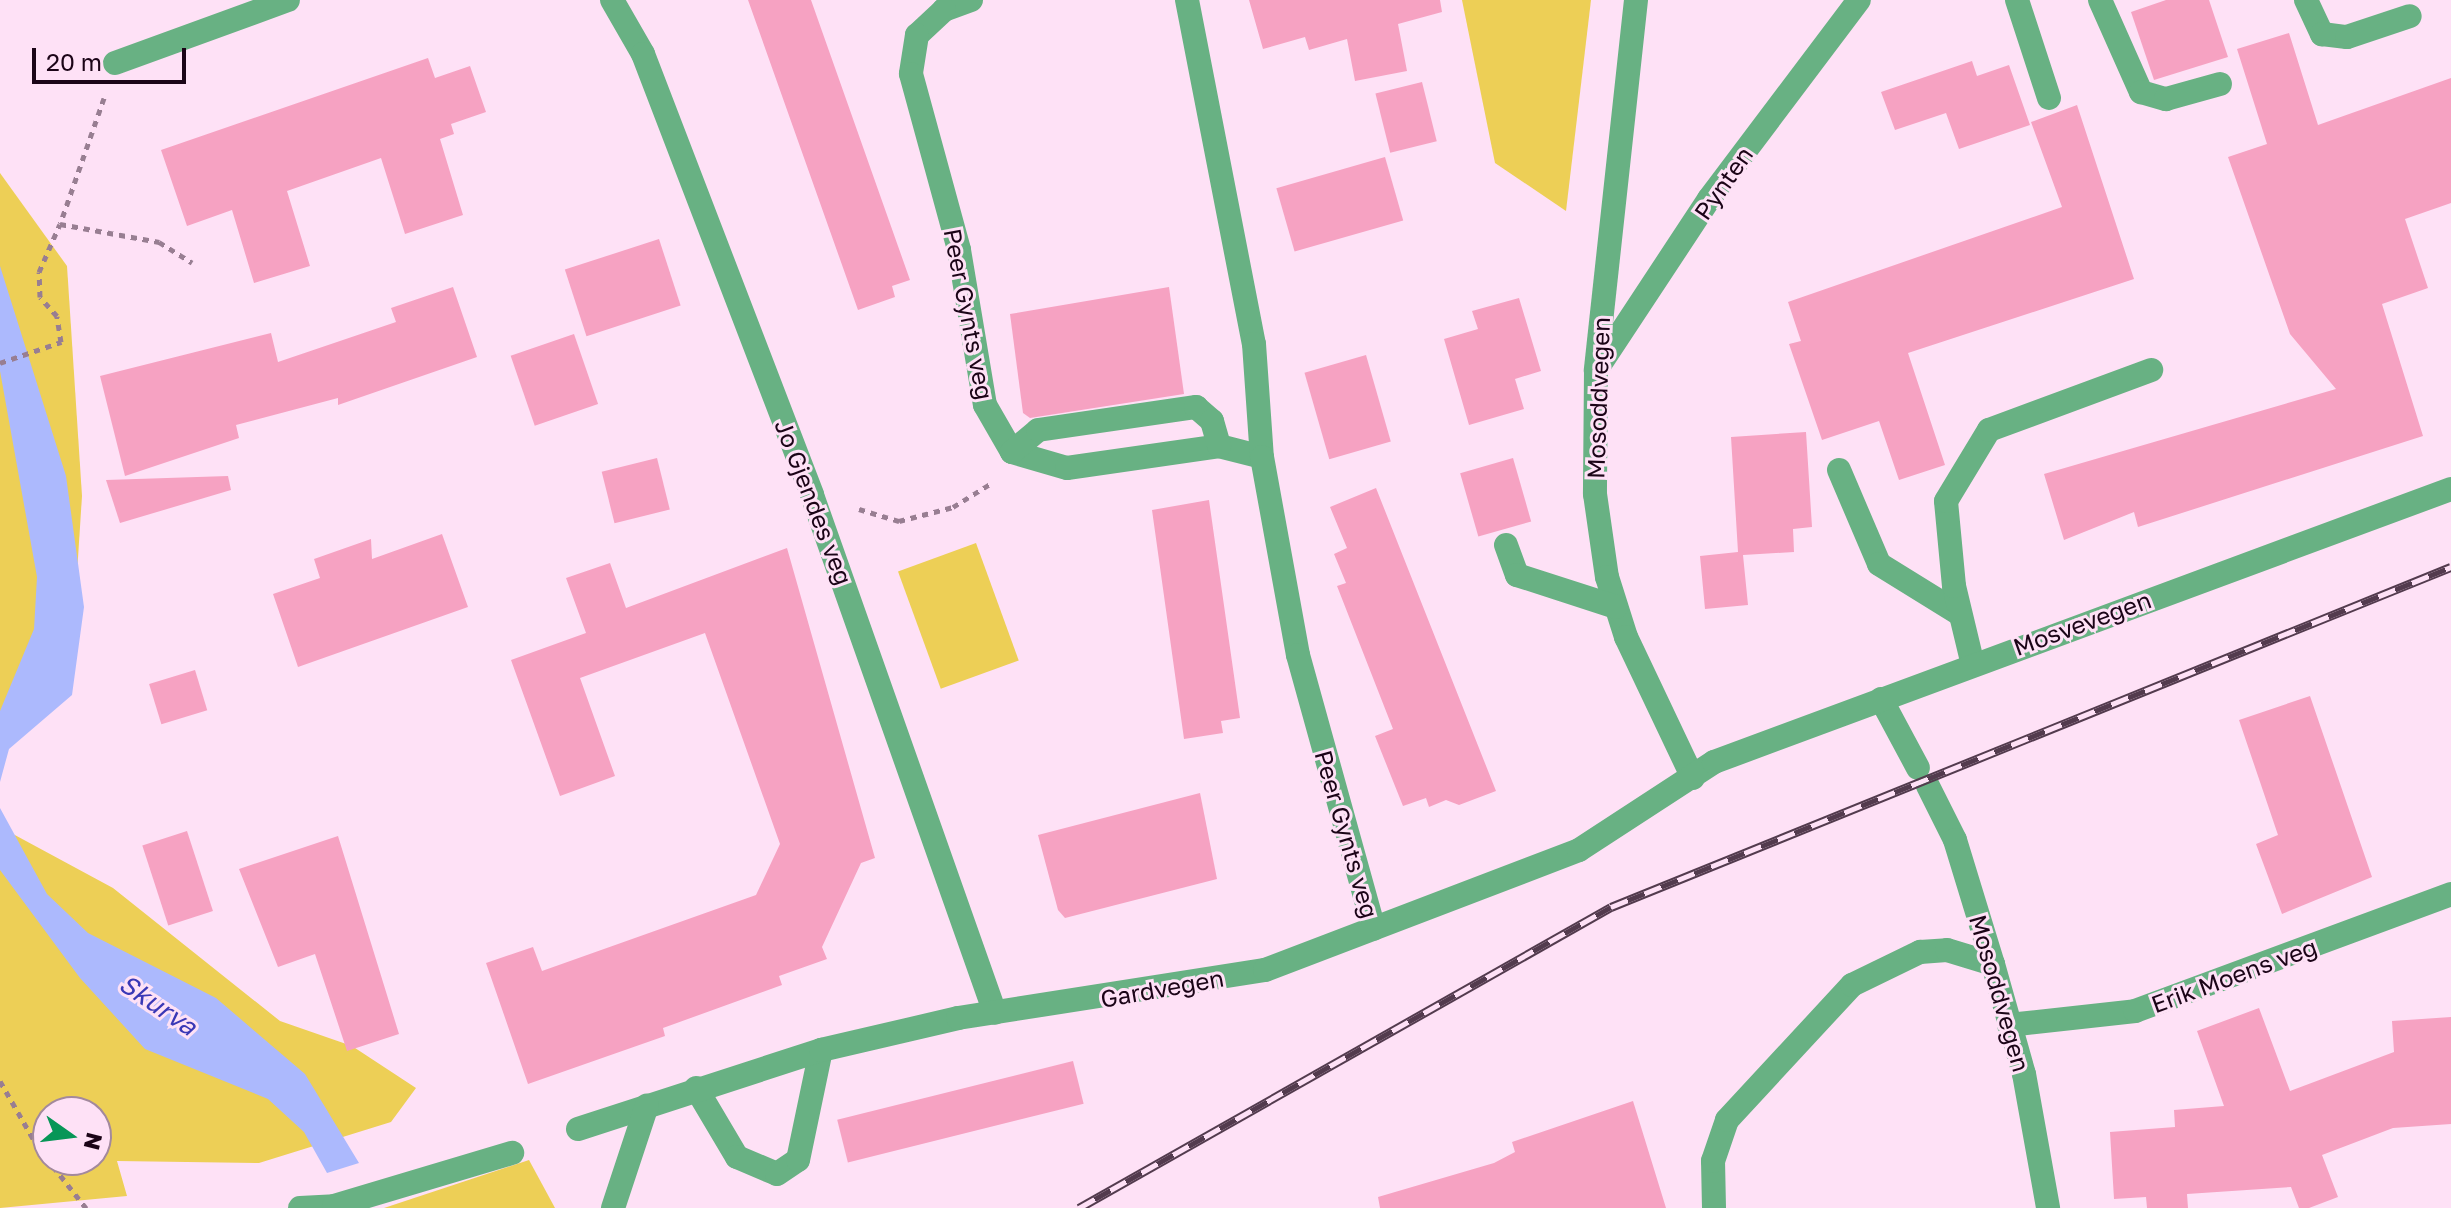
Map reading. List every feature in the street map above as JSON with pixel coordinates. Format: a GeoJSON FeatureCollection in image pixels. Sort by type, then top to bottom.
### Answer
{"type":"FeatureCollection","features":[{"type":"Feature","properties":{"kind":"street"},"geometry":{"type":"LineString","coordinates":[[115,63],[288,0]]}},
{"type":"Feature","properties":{"kind":"street","name":"Jo Gjendes veg"},"geometry":{"type":"LineString","coordinates":[[612,0],[643,54],[812,495],[995,1013]]}},
{"type":"Feature","properties":{"kind":"street","name":"Peer Gynts veg"},"geometry":{"type":"LineString","coordinates":[[971,0],[944,10],[917,35],[911,74],[959,250],[985,405],[1012,452]]}},
{"type":"Feature","properties":{"kind":"street","name":"Peer Gynts veg"},"geometry":{"type":"LineString","coordinates":[[1187,0],[1254,344],[1262,457],[1298,655],[1374,929]]}},
{"type":"Feature","properties":{"kind":"street","name":"Mosoddvegen"},"geometry":{"type":"LineString","coordinates":[[1636,0],[1596,371],[1595,494],[1616,607],[1693,778]]}},
{"type":"Feature","properties":{"kind":"street","name":"Pynten"},"geometry":{"type":"LineString","coordinates":[[1596,371],[1709,199],[1859,0]]}},
{"type":"Feature","properties":{"kind":"street"},"geometry":{"type":"LineString","coordinates":[[2017,0],[2049,98]]}},
{"type":"Feature","properties":{"kind":"street"},"geometry":{"type":"LineString","coordinates":[[2100,0],[2141,92],[2166,99],[2220,84]]}},
{"type":"Feature","properties":{"kind":"street"},"geometry":{"type":"LineString","coordinates":[[2306,0],[2322,34],[2347,37],[2410,16]]}},
{"type":"Feature","properties":{"kind":"street"},"geometry":{"type":"LineString","coordinates":[[1972,661],[1960,614],[1946,501],[1989,430],[2151,370]]}},
{"type":"Feature","properties":{"kind":"street"},"geometry":{"type":"LineString","coordinates":[[1012,452],[1038,430],[1196,407],[1212,421],[1219,446]]}},
{"type":"Feature","properties":{"kind":"street"},"geometry":{"type":"LineString","coordinates":[[1012,452],[1067,468],[1219,446],[1262,457]]}},
{"type":"Feature","properties":{"kind":"street"},"geometry":{"type":"LineString","coordinates":[[1839,470],[1879,564],[1960,614]]}},
{"type":"Feature","properties":{"kind":"street","name":"Mosvevegen"},"geometry":{"type":"LineString","coordinates":[[1714,762],[1972,661],[2451,489]]}},
{"type":"Feature","properties":{"kind":"street"},"geometry":{"type":"LineString","coordinates":[[1506,545],[1517,575],[1616,607]]}},
{"type":"Feature","properties":{"kind":"street","name":"Mosoddvegen"},"geometry":{"type":"LineString","coordinates":[[1881,699],[1955,840],[2009,1025],[2048,1208]]}},
{"type":"Feature","properties":{"kind":"street","name":"Gardvegen"},"geometry":{"type":"LineString","coordinates":[[578,1129],[696,1088],[821,1050],[995,1013],[1265,970],[1579,850],[1714,762]]}},
{"type":"Feature","properties":{"kind":"street","name":"Erik Moens veg"},"geometry":{"type":"LineString","coordinates":[[2009,1025],[2135,1011],[2451,894]]}},
{"type":"Feature","properties":{"kind":"street"},"geometry":{"type":"LineString","coordinates":[[1714,1208],[1713,1161],[1727,1120],[1852,985],[1920,952],[1947,950],[1993,964]]}},
{"type":"Feature","properties":{"kind":"street"},"geometry":{"type":"LineString","coordinates":[[696,1088],[737,1157],[777,1174],[798,1160],[821,1050]]}},
{"type":"Feature","properties":{"kind":"street"},"geometry":{"type":"LineString","coordinates":[[613,1208],[647,1105]]}},
{"type":"Feature","properties":{"kind":"street"},"geometry":{"type":"LineString","coordinates":[[300,1208],[334,1206],[512,1153]]}},
{"type":"Feature","properties":{"kind":"path"},"geometry":{"type":"LineString","coordinates":[[0,363],[45,353],[61,342],[57,316],[40,297],[39,272],[60,224],[115,63]]}},
{"type":"Feature","properties":{"kind":"path"},"geometry":{"type":"LineString","coordinates":[[60,224],[159,242],[192,263]]}},
{"type":"Feature","properties":{"kind":"path"},"geometry":{"type":"LineString","coordinates":[[812,495],[899,521],[986,490],[1012,452]]}},
{"type":"Feature","properties":{"kind":"path"},"geometry":{"type":"LineString","coordinates":[[0,1081],[38,1147],[86,1208]]}},
{"type":"Feature","properties":{"kind":"shaded area"},"geometry":{"type":"Polygon","coordinates":[[[1462,0],[1591,0],[1566,211],[1495,163],[1462,0]]]}},
{"type":"Feature","properties":{"kind":"shaded area"},"geometry":{"type":"Polygon","coordinates":[[[0,173],[67,266],[82,496],[73,635],[0,751],[0,173]]]}},
{"type":"Feature","properties":{"kind":"shaded area"},"geometry":{"type":"Polygon","coordinates":[[[976,543],[1019,660],[941,689],[898,571],[976,543]]]}},
{"type":"Feature","properties":{"kind":"shaded area"},"geometry":{"type":"Polygon","coordinates":[[[0,827],[113,888],[280,1021],[352,1046],[416,1088],[391,1122],[259,1163],[117,1161],[127,1196],[0,1208],[0,827]]]}},
{"type":"Feature","properties":{"kind":"shaded area"},"geometry":{"type":"Polygon","coordinates":[[[529,1160],[555,1208],[384,1208],[529,1160]]]}},
{"type":"Feature","properties":{"kind":"water"},"geometry":{"type":"Polygon","coordinates":[[[0,266],[66,476],[84,607],[72,695],[9,749],[0,782],[0,711],[34,629],[37,577],[0,371],[0,266]]]}},
{"type":"Feature","properties":{"kind":"water","name":"Skurva"},"geometry":{"type":"Polygon","coordinates":[[[0,808],[47,894],[88,933],[216,998],[305,1074],[359,1163],[327,1173],[304,1132],[268,1099],[145,1049],[80,978],[0,870],[0,808]]]}},
{"type":"Feature","properties":{"kind":"building"},"geometry":{"type":"Polygon","coordinates":[[[748,0],[811,0],[910,280],[892,286],[895,297],[858,310],[748,0]]]}},
{"type":"Feature","properties":{"kind":"building"},"geometry":{"type":"Polygon","coordinates":[[[1249,0],[1440,0],[1442,12],[1398,24],[1407,71],[1355,81],[1347,39],[1309,50],[1305,37],[1263,49],[1249,0]]]}},
{"type":"Feature","properties":{"kind":"building"},"geometry":{"type":"Polygon","coordinates":[[[2166,0],[2209,0],[2228,57],[2154,80],[2131,12],[2166,0]]]}},
{"type":"Feature","properties":{"kind":"building"},"geometry":{"type":"Polygon","coordinates":[[[2289,33],[2318,125],[2451,78],[2451,203],[2405,219],[2428,288],[2382,304],[2423,436],[2138,527],[2134,512],[2064,540],[2044,474],[2336,389],[2290,334],[2228,157],[2267,144],[2237,49],[2289,33]]]}},
{"type":"Feature","properties":{"kind":"building"},"geometry":{"type":"Polygon","coordinates":[[[428,58],[435,78],[470,66],[486,112],[451,124],[454,134],[440,139],[463,215],[405,234],[381,158],[287,191],[310,266],[254,283],[232,210],[187,226],[161,150],[428,58]]]}},
{"type":"Feature","properties":{"kind":"building"},"geometry":{"type":"Polygon","coordinates":[[[1972,61],[1977,76],[2009,65],[2030,125],[1959,149],[1946,113],[1895,130],[1881,92],[1972,61]]]}},
{"type":"Feature","properties":{"kind":"building"},"geometry":{"type":"Polygon","coordinates":[[[1422,82],[1437,141],[1390,153],[1375,94],[1422,82]]]}},
{"type":"Feature","properties":{"kind":"building"},"geometry":{"type":"Polygon","coordinates":[[[2077,105],[2134,279],[1908,353],[1945,465],[1899,480],[1879,421],[1822,440],[1789,344],[1801,341],[1788,302],[2062,207],[2031,122],[2077,105]]]}},
{"type":"Feature","properties":{"kind":"building"},"geometry":{"type":"Polygon","coordinates":[[[1385,157],[1403,220],[1295,252],[1276,188],[1385,157]]]}},
{"type":"Feature","properties":{"kind":"building"},"geometry":{"type":"Polygon","coordinates":[[[659,239],[681,306],[586,336],[565,270],[659,239]]]}},
{"type":"Feature","properties":{"kind":"building"},"geometry":{"type":"Polygon","coordinates":[[[453,287],[477,357],[338,405],[338,398],[236,425],[239,438],[125,476],[100,376],[271,333],[278,362],[396,322],[391,308],[453,287]]]}},
{"type":"Feature","properties":{"kind":"building"},"geometry":{"type":"Polygon","coordinates":[[[1169,287],[1184,394],[1030,418],[1023,413],[1010,314],[1169,287]]]}},
{"type":"Feature","properties":{"kind":"building"},"geometry":{"type":"Polygon","coordinates":[[[1519,298],[1541,371],[1515,379],[1524,409],[1469,425],[1444,339],[1478,329],[1472,311],[1519,298]]]}},
{"type":"Feature","properties":{"kind":"building"},"geometry":{"type":"Polygon","coordinates":[[[574,334],[598,404],[535,426],[511,356],[574,334]]]}},
{"type":"Feature","properties":{"kind":"building"},"geometry":{"type":"Polygon","coordinates":[[[1366,355],[1391,442],[1329,459],[1304,373],[1366,355]]]}},
{"type":"Feature","properties":{"kind":"building"},"geometry":{"type":"Polygon","coordinates":[[[1806,432],[1812,527],[1793,529],[1794,552],[1743,555],[1748,605],[1705,609],[1700,556],[1738,552],[1731,437],[1806,432]]]}},
{"type":"Feature","properties":{"kind":"building"},"geometry":{"type":"Polygon","coordinates":[[[657,458],[670,509],[615,523],[602,472],[657,458]]]}},
{"type":"Feature","properties":{"kind":"building"},"geometry":{"type":"Polygon","coordinates":[[[1513,458],[1531,521],[1478,537],[1460,473],[1513,458]]]}},
{"type":"Feature","properties":{"kind":"building"},"geometry":{"type":"Polygon","coordinates":[[[228,476],[231,490],[120,523],[106,480],[228,476]]]}},
{"type":"Feature","properties":{"kind":"building"},"geometry":{"type":"Polygon","coordinates":[[[1376,488],[1496,791],[1459,805],[1446,800],[1429,807],[1426,798],[1403,806],[1375,736],[1393,729],[1337,586],[1346,583],[1334,554],[1347,548],[1330,507],[1376,488]]]}},
{"type":"Feature","properties":{"kind":"building"},"geometry":{"type":"Polygon","coordinates":[[[1209,500],[1240,718],[1221,721],[1223,733],[1184,739],[1152,510],[1209,500]]]}},
{"type":"Feature","properties":{"kind":"building"},"geometry":{"type":"Polygon","coordinates":[[[442,534],[468,607],[298,667],[273,594],[320,578],[314,559],[371,539],[372,559],[442,534]]]}},
{"type":"Feature","properties":{"kind":"building"},"geometry":{"type":"Polygon","coordinates":[[[787,548],[875,858],[861,863],[822,947],[827,959],[779,976],[782,985],[663,1028],[665,1036],[528,1084],[486,963],[533,947],[542,971],[756,895],[780,844],[705,633],[580,678],[615,776],[560,796],[511,660],[586,633],[566,578],[610,563],[626,608],[787,548]]]}},
{"type":"Feature","properties":{"kind":"building"},"geometry":{"type":"Polygon","coordinates":[[[195,670],[207,710],[161,724],[149,684],[195,670]]]}},
{"type":"Feature","properties":{"kind":"building"},"geometry":{"type":"Polygon","coordinates":[[[2310,696],[2372,877],[2282,914],[2256,844],[2278,835],[2239,720],[2310,696]]]}},
{"type":"Feature","properties":{"kind":"building"},"geometry":{"type":"Polygon","coordinates":[[[1200,793],[1217,879],[1065,918],[1058,910],[1038,835],[1200,793]]]}},
{"type":"Feature","properties":{"kind":"building"},"geometry":{"type":"Polygon","coordinates":[[[187,831],[213,911],[168,925],[142,846],[187,831]]]}},
{"type":"Feature","properties":{"kind":"building"},"geometry":{"type":"Polygon","coordinates":[[[338,836],[399,1034],[347,1051],[315,954],[278,967],[239,869],[338,836]]]}},
{"type":"Feature","properties":{"kind":"building"},"geometry":{"type":"Polygon","coordinates":[[[2259,1008],[2290,1091],[2394,1052],[2392,1021],[2451,1017],[2451,1124],[2393,1128],[2322,1155],[2338,1197],[2309,1208],[2299,1208],[2291,1187],[2187,1194],[2188,1208],[2147,1208],[2146,1197],[2114,1199],[2110,1132],[2175,1127],[2174,1110],[2224,1106],[2197,1031],[2259,1008]]]}},
{"type":"Feature","properties":{"kind":"building"},"geometry":{"type":"Polygon","coordinates":[[[1073,1061],[1084,1104],[848,1162],[837,1120],[1073,1061]]]}},
{"type":"Feature","properties":{"kind":"building"},"geometry":{"type":"Polygon","coordinates":[[[1633,1101],[1666,1208],[1380,1208],[1378,1197],[1494,1163],[1515,1152],[1512,1142],[1633,1101]]]}},
{"type":"Feature","properties":{"kind":"railway"},"geometry":{"type":"LineString","coordinates":[[1079,1208],[1611,907],[2451,567]]}}]}
